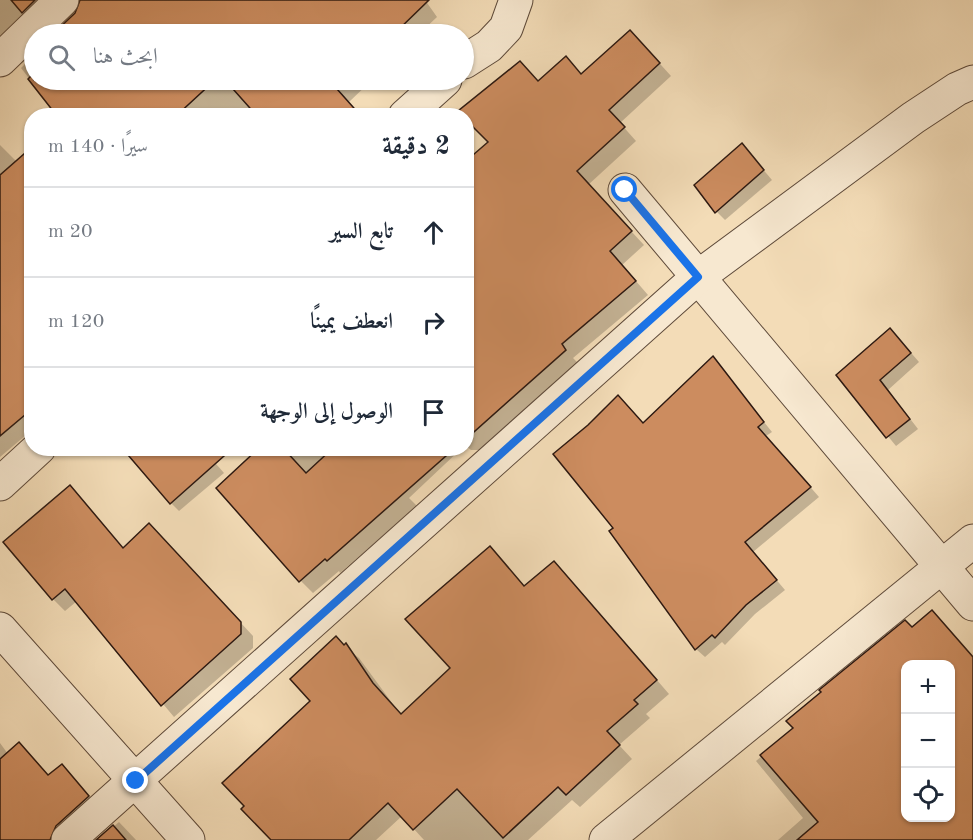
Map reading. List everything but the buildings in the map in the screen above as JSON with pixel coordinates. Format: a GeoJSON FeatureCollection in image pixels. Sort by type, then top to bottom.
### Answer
{"type":"FeatureCollection","features":[{"type":"Feature","properties":{"kind":"street"},"geometry":{"type":"LineString","coordinates":[[37,24],[62,0]]}},
{"type":"Feature","properties":{"kind":"street"},"geometry":{"type":"LineString","coordinates":[[474,56],[489,46],[507,28],[516,0]]}},
{"type":"Feature","properties":{"kind":"street"},"geometry":{"type":"LineString","coordinates":[[0,60],[24,37]]}},
{"type":"Feature","properties":{"kind":"street"},"geometry":{"type":"LineString","coordinates":[[68,840],[698,277],[913,118],[957,89],[973,82]]}},
{"type":"Feature","properties":{"kind":"street"},"geometry":{"type":"LineString","coordinates":[[414,108],[434,90]]}},
{"type":"Feature","properties":{"kind":"street"},"geometry":{"type":"LineString","coordinates":[[625,190],[973,604]]}},
{"type":"Feature","properties":{"kind":"street"},"geometry":{"type":"LineString","coordinates":[[0,484],[30,456]]}},
{"type":"Feature","properties":{"kind":"street"},"geometry":{"type":"LineString","coordinates":[[606,840],[973,541]]}},
{"type":"Feature","properties":{"kind":"street"},"geometry":{"type":"LineString","coordinates":[[0,629],[188,840]]}},
{"type":"Feature","properties":{"kind":"route"},"geometry":{"type":"LineString","coordinates":[[136,781],[698,277],[625,190]]}}]}
